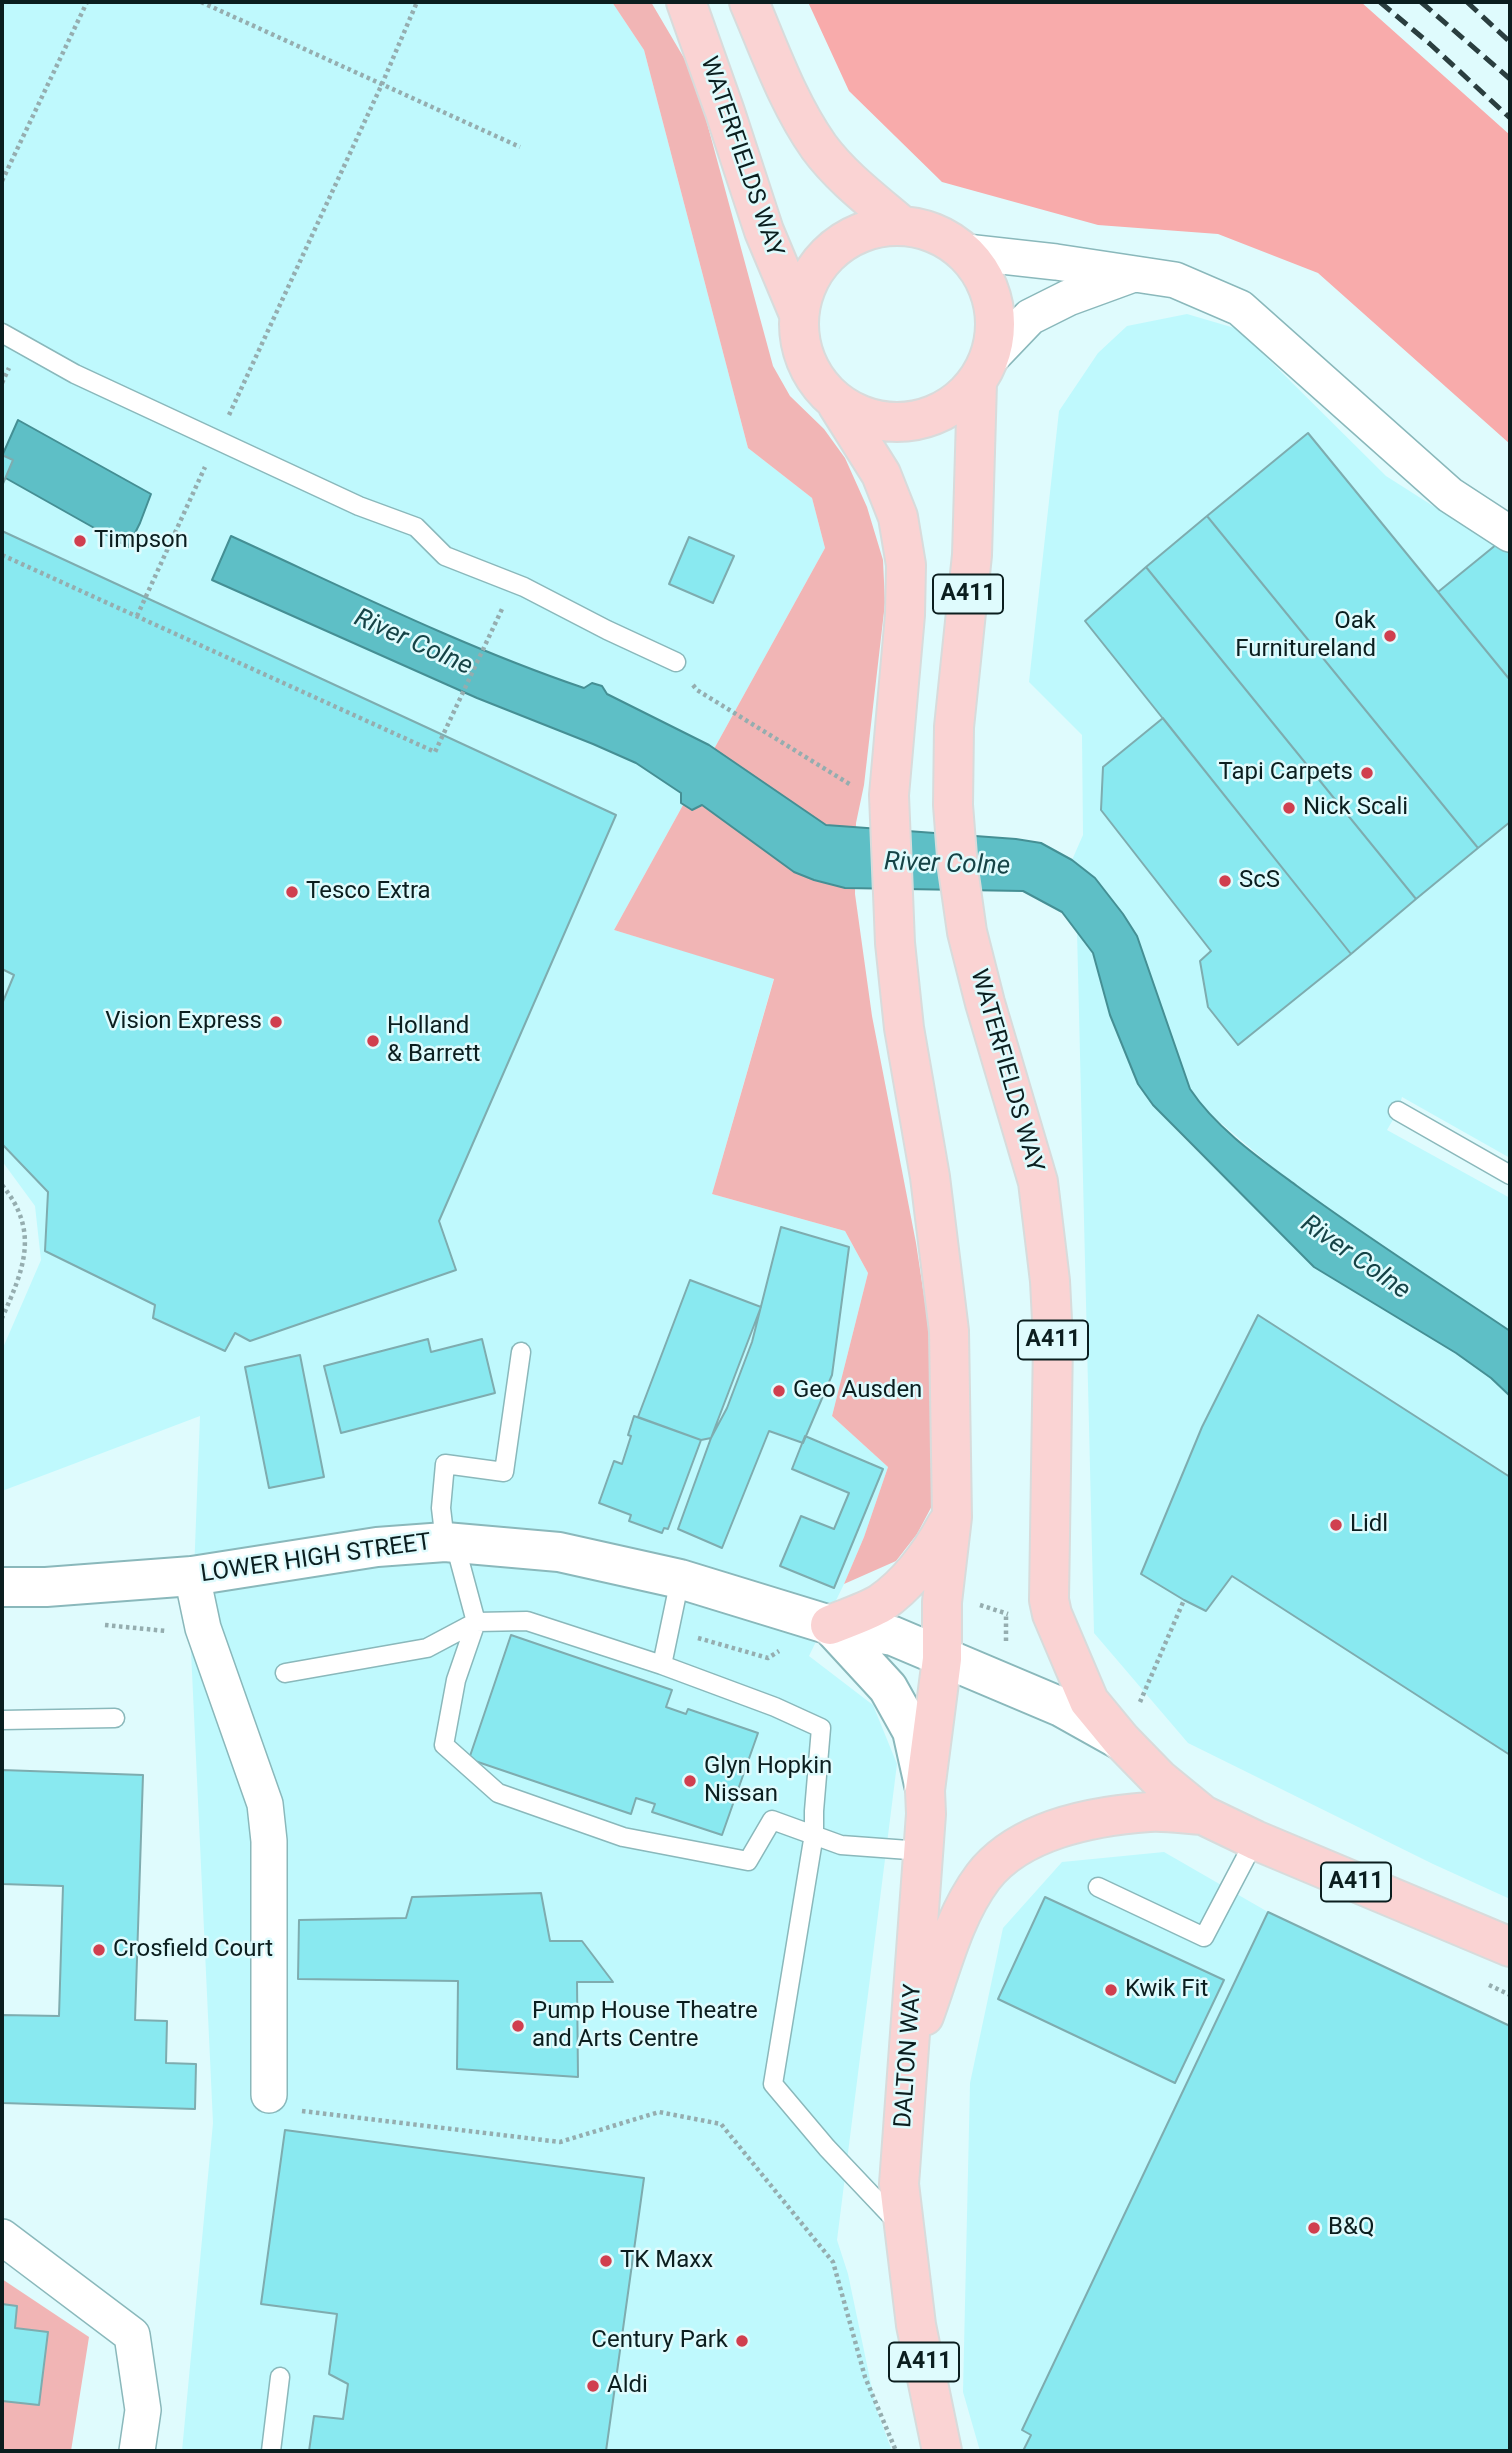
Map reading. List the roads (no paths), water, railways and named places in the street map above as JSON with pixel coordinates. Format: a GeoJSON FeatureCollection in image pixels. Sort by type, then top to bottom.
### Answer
{"type":"FeatureCollection","features":[{"type":"Feature","properties":{"kind":"main road"},"geometry":{"type":"LineString","coordinates":[[749,2],[790,99],[820,148],[860,191],[901,225]]}},
{"type":"Feature","properties":{"kind":"main road","name":"WATERFIELDS WAY"},"geometry":{"type":"LineString","coordinates":[[687,11],[764,231],[798,312]]}},
{"type":"Feature","properties":{"kind":"main road"},"geometry":{"type":"LineString","coordinates":[[901,225],[935,232],[966,252],[987,282],[995,309],[995,342],[981,373],[953,406],[928,419],[902,424],[863,418],[837,404],[813,378],[798,340],[798,312],[806,283],[822,258],[856,233],[901,225]]}},
{"type":"Feature","properties":{"kind":"main road","name":"WATERFIELDS WAY"},"geometry":{"type":"LineString","coordinates":[[981,373],[972,555],[954,727],[953,805],[958,869],[967,932],[985,1003],[1038,1182],[1053,1340],[1049,1600],[1052,1614],[1089,1701],[1128,1728]]}},
{"type":"Feature","properties":{"kind":"main road","name":"A411"},"geometry":{"type":"LineString","coordinates":[[837,404],[881,474],[898,517],[906,565],[905,615],[889,802],[895,943],[904,1028],[930,1177],[950,1331],[952,1517],[942,1602],[942,1658]]}},
{"type":"Feature","properties":{"kind":"main road"},"geometry":{"type":"LineString","coordinates":[[830,1625],[879,1604],[901,1587],[934,1547],[952,1517]]}},
{"type":"Feature","properties":{"kind":"main road","name":"DALTON WAY"},"geometry":{"type":"LineString","coordinates":[[942,1658],[925,1790],[910,2054],[899,2184],[916,2325],[942,2451]]}},
{"type":"Feature","properties":{"kind":"main road","name":"LOWER HIGH STREET"},"geometry":{"type":"LineString","coordinates":[[1128,1728],[1159,1779],[1203,1815],[1255,1840],[1510,1947]]}},
{"type":"Feature","properties":{"kind":"main road","name":"A411"},"geometry":{"type":"LineString","coordinates":[[910,2054],[962,1912],[984,1877],[1010,1851],[1034,1838],[1078,1822],[1150,1812],[1203,1815]]}},
{"type":"Feature","properties":{"kind":"street"},"geometry":{"type":"LineString","coordinates":[[966,252],[1175,280],[1240,308],[1450,495],[1510,534]]}},
{"type":"Feature","properties":{"kind":"street"},"geometry":{"type":"LineString","coordinates":[[981,373],[1030,317],[1068,298],[1135,274]]}},
{"type":"Feature","properties":{"kind":"street","name":"LOWER HIGH STREET"},"geometry":{"type":"LineString","coordinates":[[2,1587],[192,1577],[377,1547],[450,1543],[559,1552],[680,1578],[830,1625],[893,1636],[1061,1707],[1128,1728]]}},
{"type":"Feature","properties":{"kind":"street"},"geometry":{"type":"LineString","coordinates":[[192,1577],[203,1628],[265,1804],[269,1841],[269,2095]]}},
{"type":"Feature","properties":{"kind":"street","name":"LOWER HIGH STREET"},"geometry":{"type":"LineString","coordinates":[[830,1625],[888,1688],[912,1731],[925,1790]]}},
{"type":"Feature","properties":{"kind":"street"},"geometry":{"type":"LineString","coordinates":[[2,2237],[132,2335],[143,2410],[137,2451]]}},
{"type":"Feature","properties":{"kind":"lane"},"geometry":{"type":"LineString","coordinates":[[2,333],[75,374],[359,506],[416,527],[445,556],[513,583],[607,631],[676,662]]}},
{"type":"Feature","properties":{"kind":"lane"},"geometry":{"type":"LineString","coordinates":[[1398,1111],[1510,1175]]}},
{"type":"Feature","properties":{"kind":"lane"},"geometry":{"type":"LineString","coordinates":[[521,1352],[504,1472],[445,1464],[441,1508],[476,1622],[456,1680],[444,1745],[498,1793],[623,1837],[748,1861],[772,1820],[841,1844],[922,1852]]}},
{"type":"Feature","properties":{"kind":"lane"},"geometry":{"type":"LineString","coordinates":[[662,1665],[680,1578]]}},
{"type":"Feature","properties":{"kind":"lane"},"geometry":{"type":"LineString","coordinates":[[285,1673],[427,1648],[476,1622],[527,1621],[662,1665],[775,1707],[821,1728],[814,1834],[773,2084],[827,2148],[904,2228]]}},
{"type":"Feature","properties":{"kind":"lane"},"geometry":{"type":"LineString","coordinates":[[2,1720],[115,1718]]}},
{"type":"Feature","properties":{"kind":"lane"},"geometry":{"type":"LineString","coordinates":[[1098,1887],[1204,1937],[1255,1840]]}},
{"type":"Feature","properties":{"kind":"lane"},"geometry":{"type":"LineString","coordinates":[[271,2451],[281,2376]]}},
{"type":"Feature","properties":{"kind":"water"},"geometry":{"type":"Polygon","coordinates":[[[18,420],[151,494],[128,547],[2,476],[2,456],[18,420]]]}},
{"type":"Feature","properties":{"kind":"water","name":"River Colne"},"geometry":{"type":"Polygon","coordinates":[[[231,536],[494,654],[584,688],[592,683],[602,686],[607,694],[709,745],[826,825],[1016,839],[1041,843],[1072,860],[1095,878],[1137,936],[1190,1089],[1212,1117],[1239,1142],[1323,1205],[1510,1331],[1510,1396],[1491,1378],[1456,1353],[1314,1267],[1153,1105],[1138,1084],[1110,1015],[1093,953],[1062,912],[1023,891],[845,888],[794,872],[702,805],[692,810],[681,803],[681,793],[636,763],[477,698],[212,580],[231,536]]]}},
{"type":"Feature","properties":{"kind":"railway"},"geometry":{"type":"LineString","coordinates":[[1380,2],[1510,118]]}},
{"type":"Feature","properties":{"kind":"railway"},"geometry":{"type":"LineString","coordinates":[[1421,2],[1510,79]]}},
{"type":"Feature","properties":{"kind":"railway"},"geometry":{"type":"LineString","coordinates":[[1467,2],[1510,42]]}},
{"type":"Feature","properties":{"kind":"place","name":"Timpson"},"geometry":{"type":"Point","coordinates":[80,541]}},
{"type":"Feature","properties":{"kind":"place","name":"Oak Furnitureland"},"geometry":{"type":"Point","coordinates":[1390,636]}},
{"type":"Feature","properties":{"kind":"place","name":"Tapi Carpets"},"geometry":{"type":"Point","coordinates":[1367,773]}},
{"type":"Feature","properties":{"kind":"place","name":"Nick Scali"},"geometry":{"type":"Point","coordinates":[1289,808]}},
{"type":"Feature","properties":{"kind":"place","name":"ScS"},"geometry":{"type":"Point","coordinates":[1225,881]}},
{"type":"Feature","properties":{"kind":"place","name":"Tesco Extra"},"geometry":{"type":"Point","coordinates":[292,892]}},
{"type":"Feature","properties":{"kind":"place","name":"Vision Express"},"geometry":{"type":"Point","coordinates":[276,1022]}},
{"type":"Feature","properties":{"kind":"place","name":"Holland & Barrett"},"geometry":{"type":"Point","coordinates":[373,1041]}},
{"type":"Feature","properties":{"kind":"place","name":"Geo Ausden"},"geometry":{"type":"Point","coordinates":[779,1391]}},
{"type":"Feature","properties":{"kind":"place","name":"Lidl"},"geometry":{"type":"Point","coordinates":[1336,1525]}},
{"type":"Feature","properties":{"kind":"place","name":"Glyn Hopkin Nissan"},"geometry":{"type":"Point","coordinates":[690,1781]}},
{"type":"Feature","properties":{"kind":"place","name":"Crosfield Court"},"geometry":{"type":"Point","coordinates":[99,1950]}},
{"type":"Feature","properties":{"kind":"place","name":"Kwik Fit"},"geometry":{"type":"Point","coordinates":[1111,1990]}},
{"type":"Feature","properties":{"kind":"place","name":"Pump House Theatre and Arts Centre"},"geometry":{"type":"Point","coordinates":[518,2026]}},
{"type":"Feature","properties":{"kind":"place","name":"B&Q"},"geometry":{"type":"Point","coordinates":[1314,2228]}},
{"type":"Feature","properties":{"kind":"place","name":"TK Maxx"},"geometry":{"type":"Point","coordinates":[606,2261]}},
{"type":"Feature","properties":{"kind":"place","name":"Century Park"},"geometry":{"type":"Point","coordinates":[742,2341]}},
{"type":"Feature","properties":{"kind":"place","name":"Aldi"},"geometry":{"type":"Point","coordinates":[593,2386]}}]}
